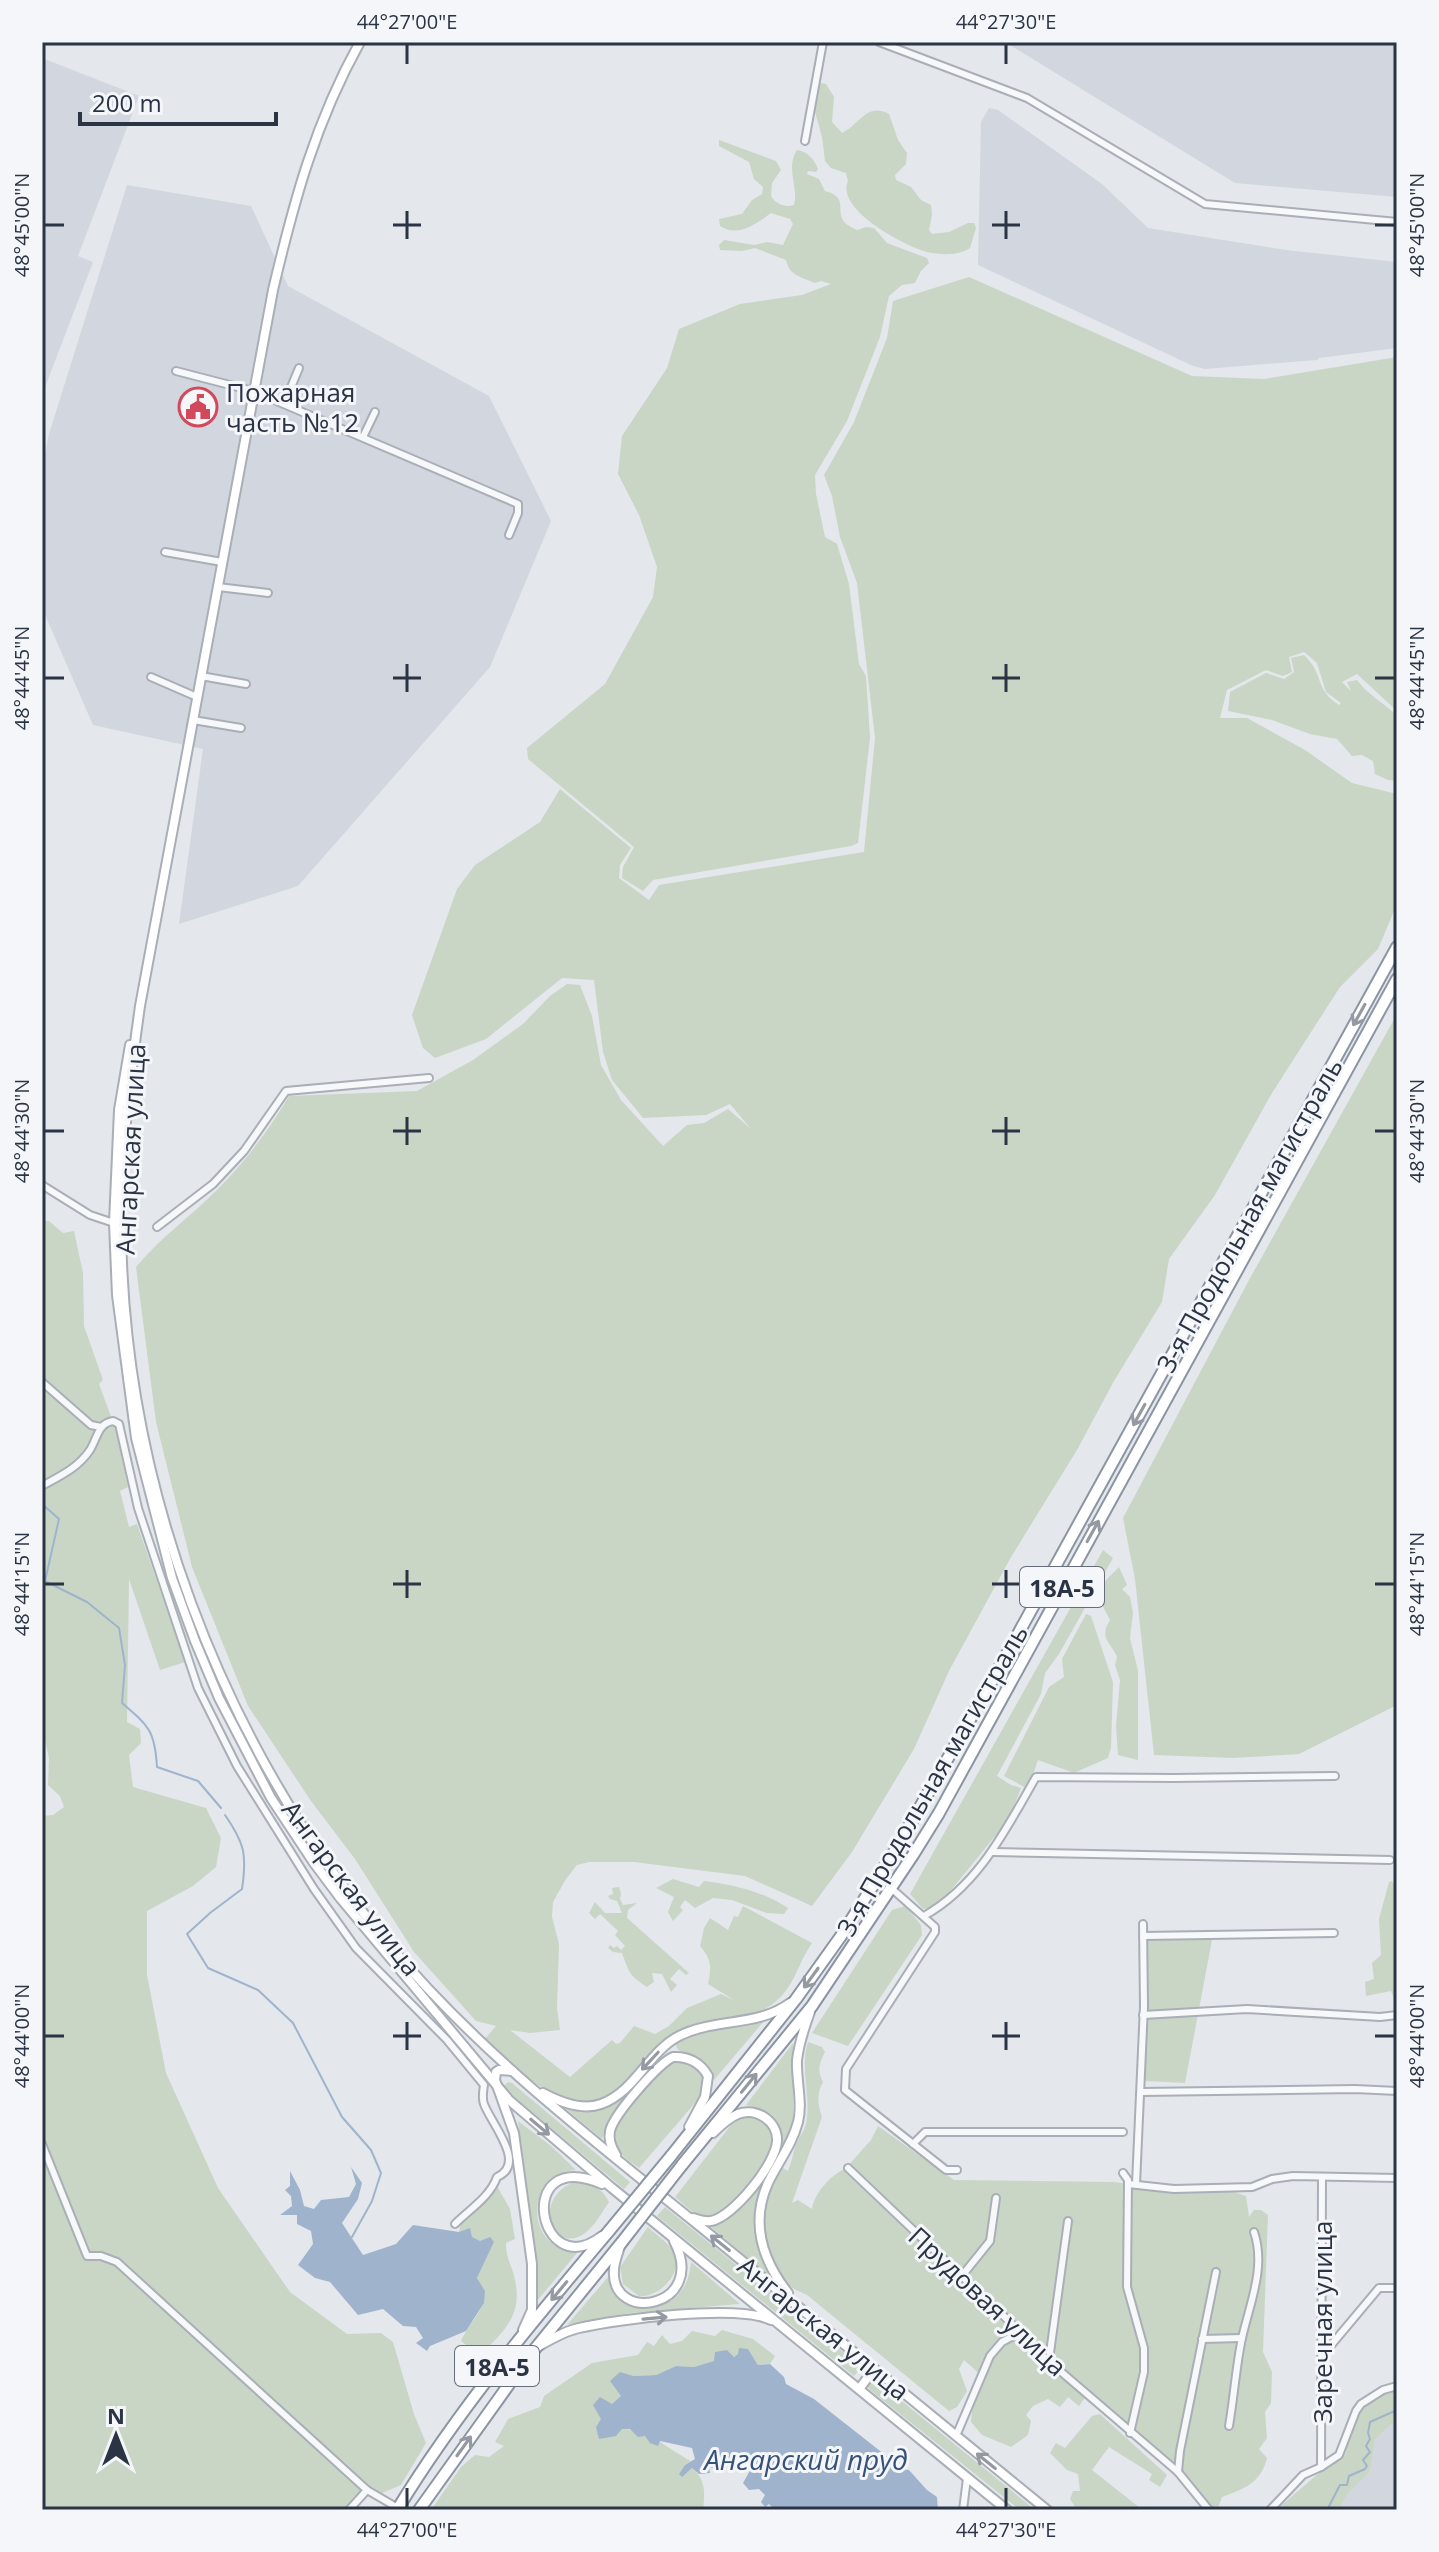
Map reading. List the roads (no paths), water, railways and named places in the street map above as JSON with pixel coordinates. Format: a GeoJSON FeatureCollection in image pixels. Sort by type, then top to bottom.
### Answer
{"type":"FeatureCollection","features":[{"type":"Feature","properties":{"kind":"highway","name":"3-я Продольная магистраль"},"geometry":{"type":"LineString","coordinates":[[398,2509],[420,2472],[514,2344],[671,2156],[796,1999],[841,1936],[922,1805],[1397,947]]}},
{"type":"Feature","properties":{"kind":"highway","name":"3-я Продольная магистраль"},"geometry":{"type":"LineString","coordinates":[[419,2510],[530,2355],[812,2006],[939,1813],[1397,979]]}},
{"type":"Feature","properties":{"kind":"main road","name":"Ангарская улица"},"geometry":{"type":"LineString","coordinates":[[360,42],[317,134],[299,185],[273,290],[140,1006],[128,1094],[121,1221],[128,1344],[144,1439],[176,1561],[235,1709],[271,1778],[313,1844],[386,1941],[439,2000],[512,2071],[624,2165],[1047,2510]]}},
{"type":"Feature","properties":{"kind":"main road","name":"Ангарская улица"},"geometry":{"type":"LineString","coordinates":[[140,1006],[121,1093],[114,1223],[117,1295],[136,1438],[172,1578],[195,1641],[219,1698],[271,1798],[314,1863],[366,1930],[497,2087],[522,2112],[1007,2510]]}},
{"type":"Feature","properties":{"kind":"main road"},"geometry":{"type":"LineString","coordinates":[[514,2344],[532,2310],[532,2264],[514,2133],[495,2080],[497,2071],[512,2071],[546,2095],[573,2105],[595,2106],[618,2095],[658,2053],[680,2036],[698,2029],[768,2014],[796,1999]]}},
{"type":"Feature","properties":{"kind":"main road"},"geometry":{"type":"LineString","coordinates":[[798,2306],[767,2261],[759,2225],[767,2185],[786,2153],[799,2119],[797,2061],[801,2036],[812,2006]]}},
{"type":"Feature","properties":{"kind":"main road"},"geometry":{"type":"LineString","coordinates":[[624,2165],[611,2147],[613,2122],[663,2063],[680,2057],[700,2066],[709,2081],[699,2111],[671,2156]]}},
{"type":"Feature","properties":{"kind":"main road"},"geometry":{"type":"LineString","coordinates":[[682,2165],[708,2137],[735,2115],[745,2112],[762,2115],[774,2127],[777,2143],[771,2162],[733,2209],[710,2221],[698,2220],[684,2213]]}},
{"type":"Feature","properties":{"kind":"main road"},"geometry":{"type":"LineString","coordinates":[[609,2231],[588,2244],[564,2243],[548,2229],[543,2207],[548,2192],[567,2178],[588,2178],[612,2188]]}},
{"type":"Feature","properties":{"kind":"main road"},"geometry":{"type":"LineString","coordinates":[[622,2242],[613,2272],[618,2288],[633,2301],[654,2303],[670,2295],[679,2282],[682,2261],[672,2237]]}},
{"type":"Feature","properties":{"kind":"main road"},"geometry":{"type":"LineString","coordinates":[[530,2355],[567,2331],[630,2320],[744,2313],[767,2318],[783,2326]]}},
{"type":"Feature","properties":{"kind":"main road"},"geometry":{"type":"LineString","coordinates":[[860,2388],[874,2369]]}},
{"type":"Feature","properties":{"kind":"street"},"geometry":{"type":"LineString","coordinates":[[805,141],[823,42]]}},
{"type":"Feature","properties":{"kind":"street"},"geometry":{"type":"LineString","coordinates":[[879,42],[1027,98],[1205,204],[1397,222]]}},
{"type":"Feature","properties":{"kind":"street"},"geometry":{"type":"LineString","coordinates":[[284,404],[299,368]]}},
{"type":"Feature","properties":{"kind":"street"},"geometry":{"type":"LineString","coordinates":[[176,371],[253,391],[518,504],[518,513],[509,535]]}},
{"type":"Feature","properties":{"kind":"street"},"geometry":{"type":"LineString","coordinates":[[363,437],[375,412]]}},
{"type":"Feature","properties":{"kind":"street"},"geometry":{"type":"LineString","coordinates":[[165,552],[222,562]]}},
{"type":"Feature","properties":{"kind":"street"},"geometry":{"type":"LineString","coordinates":[[218,587],[268,593]]}},
{"type":"Feature","properties":{"kind":"street"},"geometry":{"type":"LineString","coordinates":[[201,676],[246,684]]}},
{"type":"Feature","properties":{"kind":"street"},"geometry":{"type":"LineString","coordinates":[[151,677],[197,697]]}},
{"type":"Feature","properties":{"kind":"street"},"geometry":{"type":"LineString","coordinates":[[193,720],[241,728]]}},
{"type":"Feature","properties":{"kind":"street"},"geometry":{"type":"LineString","coordinates":[[157,1227],[213,1184],[244,1151],[286,1091],[429,1078]]}},
{"type":"Feature","properties":{"kind":"street"},"geometry":{"type":"LineString","coordinates":[[42,1185],[90,1215],[114,1223]]}},
{"type":"Feature","properties":{"kind":"street"},"geometry":{"type":"LineString","coordinates":[[42,1382],[91,1425],[101,1427]]}},
{"type":"Feature","properties":{"kind":"street"},"geometry":{"type":"LineString","coordinates":[[42,1486],[71,1470],[89,1452],[101,1427],[107,1422],[113,1421],[121,1429],[138,1508],[198,1688],[237,1766],[305,1877],[356,1948],[447,2040],[484,2085],[483,2103],[507,2148],[508,2168],[497,2177],[488,2195],[455,2224]]}},
{"type":"Feature","properties":{"kind":"street"},"geometry":{"type":"LineString","coordinates":[[924,1916],[944,1905],[993,1852],[1036,1777],[1335,1776]]}},
{"type":"Feature","properties":{"kind":"street"},"geometry":{"type":"LineString","coordinates":[[993,1852],[1390,1860]]}},
{"type":"Feature","properties":{"kind":"street"},"geometry":{"type":"LineString","coordinates":[[891,1888],[924,1916],[935,1927],[935,1932],[846,2069],[845,2090],[946,2170],[957,2170]]}},
{"type":"Feature","properties":{"kind":"street"},"geometry":{"type":"LineString","coordinates":[[1130,2433],[1144,2372],[1144,2348],[1127,2287],[1141,2092],[1143,1924]]}},
{"type":"Feature","properties":{"kind":"street"},"geometry":{"type":"LineString","coordinates":[[1143,1936],[1334,1933]]}},
{"type":"Feature","properties":{"kind":"street"},"geometry":{"type":"LineString","coordinates":[[1143,2015],[1247,2009],[1353,2016],[1397,2015]]}},
{"type":"Feature","properties":{"kind":"street"},"geometry":{"type":"LineString","coordinates":[[1141,2092],[1397,2091]]}},
{"type":"Feature","properties":{"kind":"street"},"geometry":{"type":"LineString","coordinates":[[913,2144],[925,2132],[1123,2132]]}},
{"type":"Feature","properties":{"kind":"street"},"geometry":{"type":"LineString","coordinates":[[42,2144],[87,2256],[101,2256],[117,2262],[367,2490],[398,2509]]}},
{"type":"Feature","properties":{"kind":"street","name":"Прудовая улица"},"geometry":{"type":"LineString","coordinates":[[848,2168],[1011,2323],[1017,2334],[1178,2472],[1209,2510]]}},
{"type":"Feature","properties":{"kind":"street"},"geometry":{"type":"LineString","coordinates":[[1123,2173],[1132,2184],[1174,2189],[1252,2187],[1272,2179],[1293,2176],[1397,2178]]}},
{"type":"Feature","properties":{"kind":"street","name":"Заречная улица"},"geometry":{"type":"LineString","coordinates":[[1321,2467],[1322,2177]]}},
{"type":"Feature","properties":{"kind":"street"},"geometry":{"type":"LineString","coordinates":[[961,2277],[990,2241],[996,2198]]}},
{"type":"Feature","properties":{"kind":"street"},"geometry":{"type":"LineString","coordinates":[[1049,2360],[1068,2221]]}},
{"type":"Feature","properties":{"kind":"street"},"geometry":{"type":"LineString","coordinates":[[1229,2426],[1260,2248],[1254,2232]]}},
{"type":"Feature","properties":{"kind":"street"},"geometry":{"type":"LineString","coordinates":[[1178,2472],[1216,2272]]}},
{"type":"Feature","properties":{"kind":"street"},"geometry":{"type":"LineString","coordinates":[[1322,2356],[1379,2288],[1397,2288]]}},
{"type":"Feature","properties":{"kind":"street"},"geometry":{"type":"LineString","coordinates":[[956,2436],[990,2356],[1002,2342],[1017,2334]]}},
{"type":"Feature","properties":{"kind":"street"},"geometry":{"type":"LineString","coordinates":[[1202,2339],[1242,2338]]}},
{"type":"Feature","properties":{"kind":"street"},"geometry":{"type":"LineString","coordinates":[[1270,2510],[1303,2475],[1334,2460],[1343,2450],[1361,2404],[1383,2390],[1397,2386]]}},
{"type":"Feature","properties":{"kind":"street"},"geometry":{"type":"LineString","coordinates":[[963,2510],[967,2478]]}},
{"type":"Feature","properties":{"kind":"street"},"geometry":{"type":"LineString","coordinates":[[349,2510],[367,2490]]}},
{"type":"Feature","properties":{"kind":"water"},"geometry":{"type":"Polygon","coordinates":[[[351,2167],[362,2183],[358,2199],[342,2223],[363,2255],[396,2244],[413,2225],[459,2232],[470,2228],[472,2237],[480,2241],[490,2237],[494,2242],[477,2278],[485,2291],[484,2303],[466,2331],[430,2346],[427,2351],[416,2343],[423,2338],[416,2327],[403,2326],[383,2309],[358,2315],[330,2282],[315,2278],[298,2265],[313,2244],[311,2231],[297,2224],[297,2215],[280,2215],[292,2206],[291,2196],[285,2190],[290,2186],[290,2171],[304,2206],[314,2209],[321,2200],[349,2197],[356,2184],[351,2167]]]}},
{"type":"Feature","properties":{"kind":"water","name":"Ангарский пруд"},"geometry":{"type":"Polygon","coordinates":[[[739,2348],[748,2349],[758,2365],[770,2364],[784,2377],[786,2384],[814,2399],[903,2469],[909,2470],[937,2497],[938,2510],[771,2510],[773,2508],[769,2504],[765,2507],[761,2502],[765,2495],[759,2489],[749,2490],[743,2483],[753,2465],[742,2456],[728,2459],[717,2469],[709,2467],[710,2473],[699,2474],[692,2468],[682,2477],[679,2474],[685,2465],[695,2459],[692,2448],[660,2441],[658,2446],[650,2443],[645,2436],[638,2437],[630,2429],[622,2429],[616,2436],[599,2439],[596,2427],[601,2419],[593,2405],[600,2397],[612,2404],[621,2396],[610,2381],[620,2372],[633,2376],[656,2375],[676,2366],[694,2367],[714,2361],[715,2352],[727,2350],[734,2357],[739,2348]]]}},
{"type":"Feature","properties":{"kind":"waterway"},"geometry":{"type":"LineString","coordinates":[[42,1504],[59,1519],[45,1581],[87,1602],[119,1628],[125,1665],[122,1703],[149,1730],[157,1767],[198,1781],[221,1808]]}},
{"type":"Feature","properties":{"kind":"waterway"},"geometry":{"type":"LineString","coordinates":[[225,1815],[243,1850],[242,1889],[187,1934],[208,1968],[258,1990],[293,2023],[342,2117],[371,2150],[381,2173],[372,2201],[352,2237]]}},
{"type":"Feature","properties":{"kind":"waterway"},"geometry":{"type":"LineString","coordinates":[[1327,2510],[1340,2485],[1347,2485],[1349,2476],[1367,2466],[1363,2460],[1370,2452],[1366,2446],[1370,2439],[1370,2422],[1397,2410]]}},
{"type":"Feature","properties":{"kind":"place","name":"Пожарная часть №12"},"geometry":{"type":"Point","coordinates":[198,407]}}]}
